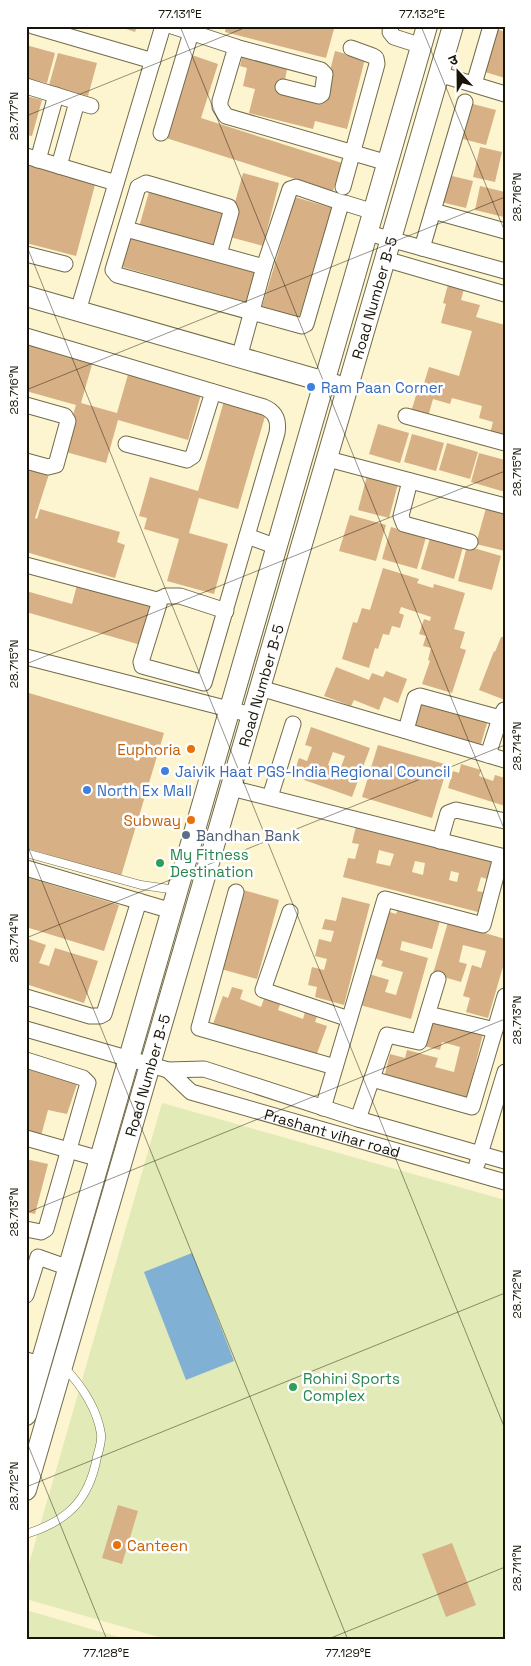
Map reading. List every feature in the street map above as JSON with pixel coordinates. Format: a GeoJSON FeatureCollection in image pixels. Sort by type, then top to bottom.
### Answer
{"type":"FeatureCollection","features":[{"type":"Feature","properties":{"kind":"street"},"geometry":{"type":"LineString","coordinates":[[33,26],[153,61]]}},
{"type":"Feature","properties":{"kind":"street"},"geometry":{"type":"LineString","coordinates":[[78,311],[163,26]]}},
{"type":"Feature","properties":{"kind":"street"},"geometry":{"type":"LineString","coordinates":[[172,26],[192,29],[235,47],[322,70],[325,74],[322,94],[318,96],[283,87]]}},
{"type":"Feature","properties":{"kind":"street"},"geometry":{"type":"LineString","coordinates":[[392,26],[391,34],[394,37],[422,46]]}},
{"type":"Feature","properties":{"kind":"street"},"geometry":{"type":"LineString","coordinates":[[27,1412],[34,1362],[69,1268],[427,26]]}},
{"type":"Feature","properties":{"kind":"street","name":"Road Number B-5"},"geometry":{"type":"LineString","coordinates":[[26,1490],[62,1366],[159,1068],[231,788],[453,26]]}},
{"type":"Feature","properties":{"kind":"street"},"geometry":{"type":"LineString","coordinates":[[474,84],[491,26]]}},
{"type":"Feature","properties":{"kind":"street"},"geometry":{"type":"LineString","coordinates":[[161,133],[192,29]]}},
{"type":"Feature","properties":{"kind":"street"},"geometry":{"type":"LineString","coordinates":[[235,47],[220,101],[220,107],[226,116],[388,163]]}},
{"type":"Feature","properties":{"kind":"street"},"geometry":{"type":"LineString","coordinates":[[342,187],[377,61],[373,56],[351,48]]}},
{"type":"Feature","properties":{"kind":"street"},"geometry":{"type":"LineString","coordinates":[[439,74],[505,94]]}},
{"type":"Feature","properties":{"kind":"street"},"geometry":{"type":"LineString","coordinates":[[26,86],[84,104],[59,166]]}},
{"type":"Feature","properties":{"kind":"street"},"geometry":{"type":"LineString","coordinates":[[56,95],[32,158],[116,183]]}},
{"type":"Feature","properties":{"kind":"street"},"geometry":{"type":"LineString","coordinates":[[422,248],[465,102]]}},
{"type":"Feature","properties":{"kind":"street"},"geometry":{"type":"LineString","coordinates":[[219,254],[231,212],[229,207],[146,183],[138,187],[113,270],[114,273],[298,327],[306,324],[342,203]]}},
{"type":"Feature","properties":{"kind":"street"},"geometry":{"type":"LineString","coordinates":[[240,358],[264,267],[290,188],[296,187],[374,212]]}},
{"type":"Feature","properties":{"kind":"street"},"geometry":{"type":"LineString","coordinates":[[433,211],[505,231]]}},
{"type":"Feature","properties":{"kind":"street"},"geometry":{"type":"LineString","coordinates":[[126,229],[264,267]]}},
{"type":"Feature","properties":{"kind":"street"},"geometry":{"type":"LineString","coordinates":[[368,233],[505,271]]}},
{"type":"Feature","properties":{"kind":"street"},"geometry":{"type":"LineString","coordinates":[[26,254],[65,264]]}},
{"type":"Feature","properties":{"kind":"street"},"geometry":{"type":"LineString","coordinates":[[385,259],[505,294]]}},
{"type":"Feature","properties":{"kind":"street"},"geometry":{"type":"LineString","coordinates":[[26,296],[348,388]]}},
{"type":"Feature","properties":{"kind":"street"},"geometry":{"type":"LineString","coordinates":[[26,336],[269,409],[278,422],[277,433],[206,681],[202,683],[142,666],[141,662],[159,604],[157,600]]}},
{"type":"Feature","properties":{"kind":"street"},"geometry":{"type":"LineString","coordinates":[[126,444],[187,460],[190,459],[193,456],[213,392]]}},
{"type":"Feature","properties":{"kind":"street"},"geometry":{"type":"LineString","coordinates":[[26,404],[65,416],[68,421],[56,465],[48,467],[26,461]]}},
{"type":"Feature","properties":{"kind":"street"},"geometry":{"type":"LineString","coordinates":[[406,416],[505,443]]}},
{"type":"Feature","properties":{"kind":"street"},"geometry":{"type":"LineString","coordinates":[[328,459],[505,506]]}},
{"type":"Feature","properties":{"kind":"street"},"geometry":{"type":"LineString","coordinates":[[410,481],[401,516],[404,524],[470,542]]}},
{"type":"Feature","properties":{"kind":"street"},"geometry":{"type":"LineString","coordinates":[[247,536],[277,547]]}},
{"type":"Feature","properties":{"kind":"street"},"geometry":{"type":"LineString","coordinates":[[26,565],[157,600],[166,596],[180,596],[226,611]]}},
{"type":"Feature","properties":{"kind":"street"},"geometry":{"type":"LineString","coordinates":[[26,657],[252,715]]}},
{"type":"Feature","properties":{"kind":"street"},"geometry":{"type":"LineString","coordinates":[[260,688],[505,760]]}},
{"type":"Feature","properties":{"kind":"street"},"geometry":{"type":"LineString","coordinates":[[406,730],[415,698],[420,696],[502,714],[488,756]]}},
{"type":"Feature","properties":{"kind":"street"},"geometry":{"type":"LineString","coordinates":[[270,797],[293,724]]}},
{"type":"Feature","properties":{"kind":"street"},"geometry":{"type":"LineString","coordinates":[[231,788],[503,857],[484,925],[385,899],[323,1108]]}},
{"type":"Feature","properties":{"kind":"street"},"geometry":{"type":"LineString","coordinates":[[440,841],[448,813],[451,811],[456,810],[505,821]]}},
{"type":"Feature","properties":{"kind":"street"},"geometry":{"type":"LineString","coordinates":[[26,868],[172,910]]}},
{"type":"Feature","properties":{"kind":"street"},"geometry":{"type":"LineString","coordinates":[[236,892],[199,1028],[335,1067]]}},
{"type":"Feature","properties":{"kind":"street"},"geometry":{"type":"LineString","coordinates":[[26,996],[90,1016],[104,1014],[139,901]]}},
{"type":"Feature","properties":{"kind":"street"},"geometry":{"type":"LineString","coordinates":[[290,912],[263,990],[349,1019]]}},
{"type":"Feature","properties":{"kind":"street"},"geometry":{"type":"LineString","coordinates":[[358,1119],[387,1035],[419,1042],[438,979]]}},
{"type":"Feature","properties":{"kind":"street"},"geometry":{"type":"LineString","coordinates":[[372,1079],[472,1107],[505,996]]}},
{"type":"Feature","properties":{"kind":"street"},"geometry":{"type":"LineString","coordinates":[[428,1014],[496,1030]]}},
{"type":"Feature","properties":{"kind":"street","name":"Prashant vihar road"},"geometry":{"type":"LineString","coordinates":[[26,1029],[159,1068],[204,1068],[358,1119],[505,1161]]}},
{"type":"Feature","properties":{"kind":"street"},"geometry":{"type":"LineString","coordinates":[[26,1060],[83,1078],[88,1083],[46,1229],[41,1232],[26,1228]]}},
{"type":"Feature","properties":{"kind":"street","name":"Prashant vihar road"},"geometry":{"type":"LineString","coordinates":[[159,1068],[191,1092],[505,1182]]}},
{"type":"Feature","properties":{"kind":"street"},"geometry":{"type":"LineString","coordinates":[[475,1174],[505,1072]]}},
{"type":"Feature","properties":{"kind":"street"},"geometry":{"type":"LineString","coordinates":[[26,1138],[100,1159]]}},
{"type":"Feature","properties":{"kind":"street"},"geometry":{"type":"LineString","coordinates":[[26,1295],[32,1256],[69,1268]]}},
{"type":"Feature","properties":{"kind":"lane"},"geometry":{"type":"LineString","coordinates":[[26,853],[141,886],[178,890]]}},
{"type":"Feature","properties":{"kind":"lane"},"geometry":{"type":"LineString","coordinates":[[26,1534],[64,1518],[81,1500],[95,1468],[101,1436],[94,1410],[79,1383],[62,1366]]}},
{"type":"Feature","properties":{"kind":"green space","name":"Rohini Sports Complex"},"geometry":{"type":"Polygon","coordinates":[[[162,1103],[505,1200],[505,1640],[169,1640],[26,1599],[26,1574],[162,1103]]]}},
{"type":"Feature","properties":{"kind":"green space"},"geometry":{"type":"Polygon","coordinates":[[[26,1610],[129,1640],[26,1640],[26,1610]]]}},
{"type":"Feature","properties":{"kind":"water"},"geometry":{"type":"Polygon","coordinates":[[[192,1253],[234,1361],[186,1380],[144,1272],[192,1253]]]}},
{"type":"Feature","properties":{"kind":"building"},"geometry":{"type":"Polygon","coordinates":[[[118,26],[137,26],[135,32],[118,26]]]}},
{"type":"Feature","properties":{"kind":"building"},"geometry":{"type":"Polygon","coordinates":[[[226,26],[322,26],[334,29],[326,58],[225,32],[226,26]]]}},
{"type":"Feature","properties":{"kind":"building"},"geometry":{"type":"Polygon","coordinates":[[[497,29],[505,32],[505,78],[485,72],[497,29]]]}},
{"type":"Feature","properties":{"kind":"building"},"geometry":{"type":"Polygon","coordinates":[[[26,45],[55,53],[47,83],[26,78],[26,45]]]}},
{"type":"Feature","properties":{"kind":"building"},"geometry":{"type":"Polygon","coordinates":[[[335,51],[365,59],[347,129],[315,121],[313,129],[249,113],[255,89],[243,86],[247,68],[240,66],[243,53],[288,64],[285,80],[279,79],[277,87],[323,99],[335,51]]]}},
{"type":"Feature","properties":{"kind":"building"},"geometry":{"type":"Polygon","coordinates":[[[58,53],[97,63],[88,96],[49,85],[58,53]]]}},
{"type":"Feature","properties":{"kind":"building"},"geometry":{"type":"Polygon","coordinates":[[[189,54],[218,64],[201,118],[342,163],[333,191],[163,137],[189,54]]]}},
{"type":"Feature","properties":{"kind":"building"},"geometry":{"type":"Polygon","coordinates":[[[26,96],[42,100],[32,136],[26,135],[26,96]]]}},
{"type":"Feature","properties":{"kind":"building"},"geometry":{"type":"Polygon","coordinates":[[[473,104],[496,110],[486,145],[463,139],[473,104]]]}},
{"type":"Feature","properties":{"kind":"building"},"geometry":{"type":"Polygon","coordinates":[[[480,147],[502,152],[495,182],[473,177],[480,147]]]}},
{"type":"Feature","properties":{"kind":"building"},"geometry":{"type":"Polygon","coordinates":[[[26,163],[96,181],[76,256],[26,243],[26,163]]]}},
{"type":"Feature","properties":{"kind":"building"},"geometry":{"type":"Polygon","coordinates":[[[243,173],[279,183],[263,246],[226,236],[243,173]]]}},
{"type":"Feature","properties":{"kind":"building"},"geometry":{"type":"Polygon","coordinates":[[[448,175],[473,181],[466,208],[441,202],[448,175]]]}},
{"type":"Feature","properties":{"kind":"building"},"geometry":{"type":"Polygon","coordinates":[[[480,186],[505,192],[504,217],[475,210],[480,186]]]}},
{"type":"Feature","properties":{"kind":"building"},"geometry":{"type":"Polygon","coordinates":[[[149,192],[227,213],[217,249],[139,227],[149,192]]]}},
{"type":"Feature","properties":{"kind":"building"},"geometry":{"type":"Polygon","coordinates":[[[295,197],[332,208],[298,321],[261,310],[295,197]]]}},
{"type":"Feature","properties":{"kind":"building"},"geometry":{"type":"Polygon","coordinates":[[[129,230],[259,267],[249,303],[119,266],[129,230]]]}},
{"type":"Feature","properties":{"kind":"building"},"geometry":{"type":"Polygon","coordinates":[[[449,281],[465,285],[461,300],[480,305],[476,317],[505,325],[505,441],[489,437],[493,422],[479,418],[482,406],[452,398],[450,404],[433,399],[427,420],[410,415],[418,389],[422,390],[429,367],[459,376],[472,331],[441,323],[446,304],[443,303],[449,281]]]}},
{"type":"Feature","properties":{"kind":"building"},"geometry":{"type":"Polygon","coordinates":[[[26,343],[93,361],[81,403],[117,413],[129,371],[202,391],[188,440],[118,420],[106,463],[62,451],[76,405],[26,391],[26,343]]]}},
{"type":"Feature","properties":{"kind":"building"},"geometry":{"type":"Polygon","coordinates":[[[224,401],[266,413],[238,509],[199,498],[189,533],[228,544],[214,594],[167,581],[179,539],[144,529],[147,518],[139,516],[150,477],[198,491],[224,401]]]}},
{"type":"Feature","properties":{"kind":"building"},"geometry":{"type":"Polygon","coordinates":[[[378,424],[409,433],[400,463],[369,454],[378,424]]]}},
{"type":"Feature","properties":{"kind":"building"},"geometry":{"type":"Polygon","coordinates":[[[412,434],[444,443],[436,471],[404,462],[412,434]]]}},
{"type":"Feature","properties":{"kind":"building"},"geometry":{"type":"Polygon","coordinates":[[[447,443],[478,452],[470,479],[439,470],[447,443]]]}},
{"type":"Feature","properties":{"kind":"building"},"geometry":{"type":"Polygon","coordinates":[[[479,453],[505,460],[505,492],[471,482],[479,453]]]}},
{"type":"Feature","properties":{"kind":"building"},"geometry":{"type":"Polygon","coordinates":[[[26,467],[49,474],[35,518],[37,519],[40,509],[120,532],[117,542],[125,545],[115,578],[26,552],[26,467]]]}},
{"type":"Feature","properties":{"kind":"building"},"geometry":{"type":"Polygon","coordinates":[[[367,476],[398,484],[389,518],[358,510],[367,476]]]}},
{"type":"Feature","properties":{"kind":"building"},"geometry":{"type":"Polygon","coordinates":[[[486,508],[505,514],[505,551],[476,544],[486,508]]]}},
{"type":"Feature","properties":{"kind":"building"},"geometry":{"type":"Polygon","coordinates":[[[350,515],[386,525],[376,561],[339,551],[350,515]]]}},
{"type":"Feature","properties":{"kind":"building"},"geometry":{"type":"Polygon","coordinates":[[[391,527],[426,537],[417,569],[382,559],[391,527]]]}},
{"type":"Feature","properties":{"kind":"building"},"geometry":{"type":"Polygon","coordinates":[[[430,538],[463,547],[454,579],[421,569],[430,538]]]}},
{"type":"Feature","properties":{"kind":"building"},"geometry":{"type":"Polygon","coordinates":[[[467,546],[501,556],[492,590],[458,581],[467,546]]]}},
{"type":"Feature","properties":{"kind":"building"},"geometry":{"type":"Polygon","coordinates":[[[383,568],[419,579],[417,583],[433,588],[434,584],[465,593],[454,629],[465,632],[460,648],[466,650],[452,693],[422,684],[430,661],[428,660],[431,648],[423,646],[426,636],[419,634],[424,619],[430,621],[431,617],[401,607],[399,613],[404,615],[400,628],[392,626],[389,635],[383,634],[378,649],[375,648],[369,668],[342,659],[353,622],[357,623],[362,608],[370,610],[383,568]]]}},
{"type":"Feature","properties":{"kind":"building"},"geometry":{"type":"Polygon","coordinates":[[[77,585],[153,606],[141,645],[26,612],[26,591],[72,604],[77,585]]]}},
{"type":"Feature","properties":{"kind":"building"},"geometry":{"type":"Polygon","coordinates":[[[505,634],[505,700],[479,690],[494,651],[501,637],[505,634]]]}},
{"type":"Feature","properties":{"kind":"building"},"geometry":{"type":"Polygon","coordinates":[[[336,667],[369,680],[372,673],[383,677],[386,671],[407,679],[398,703],[384,697],[379,710],[354,700],[351,706],[324,696],[336,667]]]}},
{"type":"Feature","properties":{"kind":"building","name":"North Ex Mall"},"geometry":{"type":"Polygon","coordinates":[[[29,693],[164,733],[121,876],[26,848],[26,702],[29,693]]]}},
{"type":"Feature","properties":{"kind":"building"},"geometry":{"type":"Polygon","coordinates":[[[421,700],[488,720],[480,747],[413,728],[421,700]]]}},
{"type":"Feature","properties":{"kind":"building"},"geometry":{"type":"Polygon","coordinates":[[[311,727],[370,748],[352,797],[293,776],[299,758],[307,761],[312,747],[305,745],[311,727]],[[333,752],[328,765],[340,770],[345,756],[333,752]]]}},
{"type":"Feature","properties":{"kind":"building"},"geometry":{"type":"Polygon","coordinates":[[[378,745],[448,765],[432,818],[362,797],[378,745]]]}},
{"type":"Feature","properties":{"kind":"building"},"geometry":{"type":"Polygon","coordinates":[[[461,764],[481,770],[479,776],[493,781],[495,775],[505,778],[505,806],[448,788],[453,771],[459,773],[461,764]]]}},
{"type":"Feature","properties":{"kind":"building"},"geometry":{"type":"Polygon","coordinates":[[[357,822],[493,857],[487,879],[481,877],[477,891],[483,892],[478,912],[343,877],[348,858],[355,859],[359,844],[352,843],[357,822]],[[379,850],[376,863],[390,866],[394,854],[379,850]],[[415,861],[412,872],[423,875],[425,863],[415,861]],[[451,871],[449,880],[457,882],[459,873],[451,871]]]}},
{"type":"Feature","properties":{"kind":"building"},"geometry":{"type":"Polygon","coordinates":[[[26,877],[119,905],[104,951],[26,927],[26,877]]]}},
{"type":"Feature","properties":{"kind":"building"},"geometry":{"type":"Polygon","coordinates":[[[243,890],[279,900],[257,979],[221,969],[243,890]]]}},
{"type":"Feature","properties":{"kind":"building"},"geometry":{"type":"Polygon","coordinates":[[[342,897],[370,904],[344,1005],[315,997],[317,987],[308,985],[312,967],[324,970],[327,959],[315,956],[319,939],[331,942],[334,931],[322,929],[325,919],[336,921],[342,897]]]}},
{"type":"Feature","properties":{"kind":"building"},"geometry":{"type":"Polygon","coordinates":[[[399,905],[441,917],[432,949],[402,941],[400,950],[428,958],[411,1019],[360,1005],[369,974],[389,980],[385,992],[396,995],[403,972],[381,966],[383,961],[374,958],[386,911],[396,914],[399,905]]]}},
{"type":"Feature","properties":{"kind":"building"},"geometry":{"type":"Polygon","coordinates":[[[448,922],[505,939],[505,960],[488,1018],[466,1012],[470,998],[463,996],[472,965],[481,968],[486,951],[463,945],[459,962],[467,964],[461,982],[433,974],[448,922]]]}},
{"type":"Feature","properties":{"kind":"building"},"geometry":{"type":"Polygon","coordinates":[[[26,938],[46,945],[39,963],[49,966],[55,948],[98,961],[84,1003],[26,984],[26,938]]]}},
{"type":"Feature","properties":{"kind":"building"},"geometry":{"type":"Polygon","coordinates":[[[232,987],[243,990],[240,999],[261,1007],[265,996],[281,1002],[278,1010],[303,1019],[305,1012],[317,1016],[315,1022],[327,1026],[315,1059],[213,1024],[223,996],[228,998],[232,987]]]}},
{"type":"Feature","properties":{"kind":"building"},"geometry":{"type":"Polygon","coordinates":[[[430,1021],[483,1034],[467,1098],[384,1078],[390,1054],[405,1058],[407,1050],[438,1058],[435,1067],[454,1072],[460,1047],[442,1042],[440,1050],[424,1046],[430,1021]]]}},
{"type":"Feature","properties":{"kind":"building"},"geometry":{"type":"Polygon","coordinates":[[[26,1066],[78,1081],[67,1114],[48,1110],[41,1136],[26,1132],[26,1066]]]}},
{"type":"Feature","properties":{"kind":"building"},"geometry":{"type":"Polygon","coordinates":[[[26,1159],[48,1164],[35,1214],[26,1212],[26,1159]]]}},
{"type":"Feature","properties":{"kind":"building"},"geometry":{"type":"Polygon","coordinates":[[[118,1505],[138,1511],[122,1564],[102,1558],[118,1505]]]}},
{"type":"Feature","properties":{"kind":"building"},"geometry":{"type":"Polygon","coordinates":[[[452,1543],[476,1605],[446,1617],[422,1554],[452,1543]]]}},
{"type":"Feature","properties":{"kind":"place","name":"Ram Paan Corner"},"geometry":{"type":"Point","coordinates":[311,387]}},
{"type":"Feature","properties":{"kind":"place","name":"Euphoria"},"geometry":{"type":"Point","coordinates":[191,749]}},
{"type":"Feature","properties":{"kind":"place","name":"Jaivik Haat PGS-India Regional Council"},"geometry":{"type":"Point","coordinates":[165,771]}},
{"type":"Feature","properties":{"kind":"place","name":"North Ex Mall"},"geometry":{"type":"Point","coordinates":[87,790]}},
{"type":"Feature","properties":{"kind":"place","name":"Subway"},"geometry":{"type":"Point","coordinates":[191,820]}},
{"type":"Feature","properties":{"kind":"place","name":"Bandhan Bank"},"geometry":{"type":"Point","coordinates":[186,835]}},
{"type":"Feature","properties":{"kind":"place","name":"My Fitness Destination"},"geometry":{"type":"Point","coordinates":[160,863]}},
{"type":"Feature","properties":{"kind":"place","name":"Rohini Sports Complex"},"geometry":{"type":"Point","coordinates":[293,1387]}},
{"type":"Feature","properties":{"kind":"place","name":"Canteen"},"geometry":{"type":"Point","coordinates":[117,1545]}}]}
